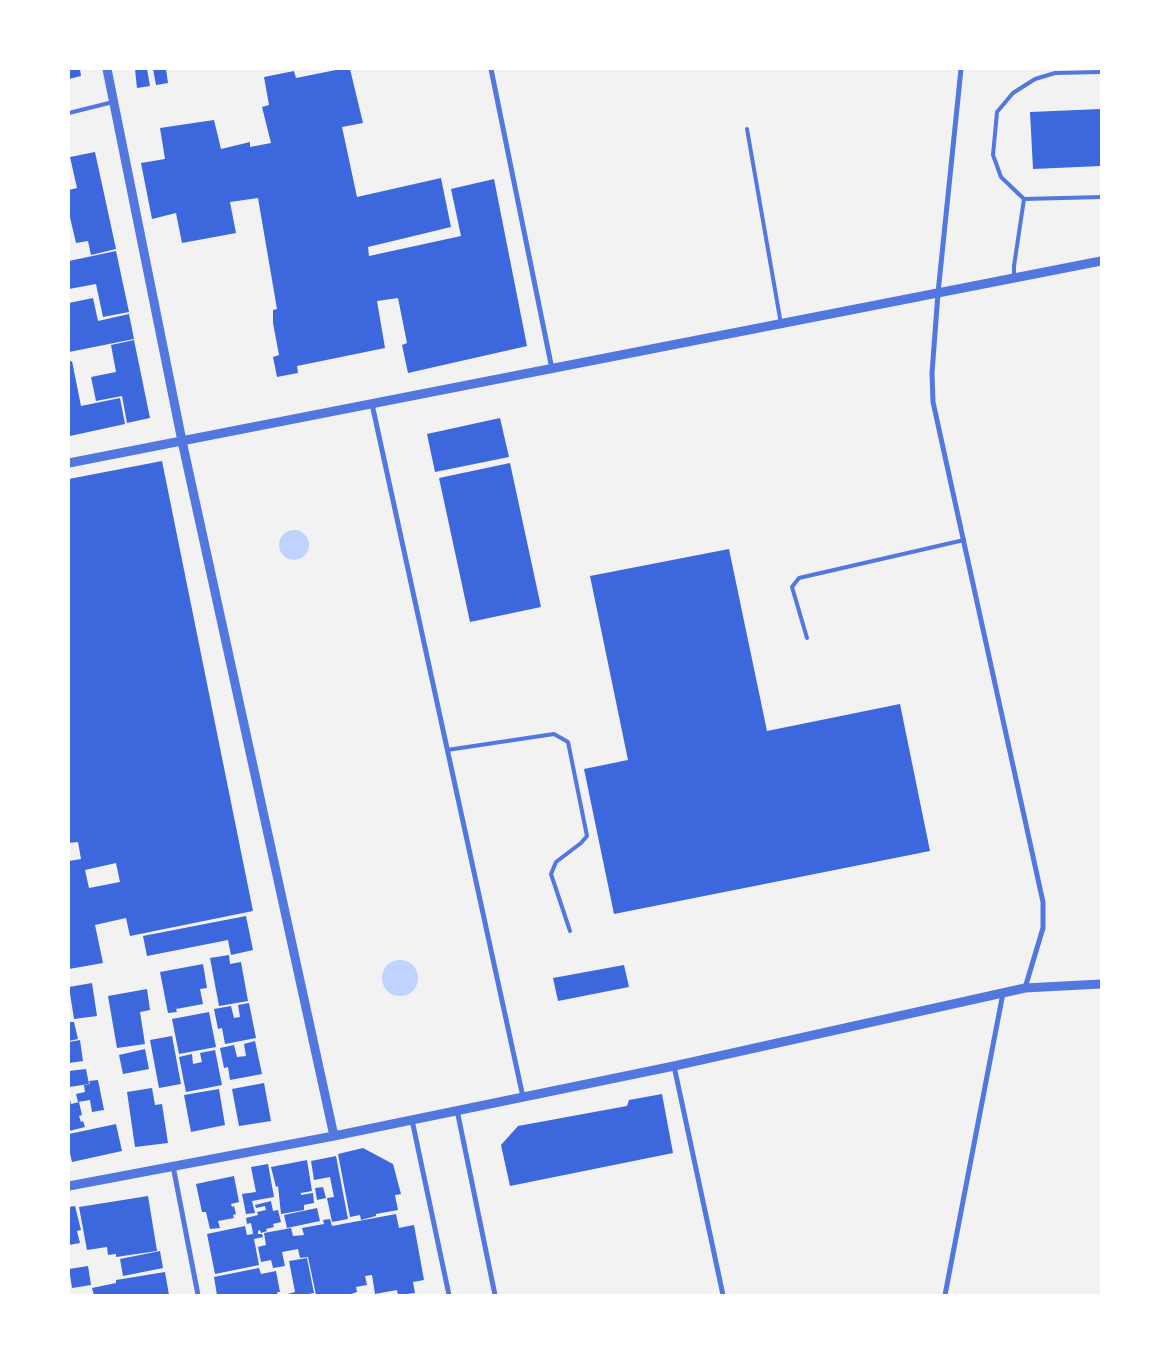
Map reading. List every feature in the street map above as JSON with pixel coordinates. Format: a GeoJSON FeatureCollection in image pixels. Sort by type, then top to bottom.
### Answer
{"type":"FeatureCollection","features":[{"type":"Feature","properties":{"kind":"street"},"geometry":{"type":"LineString","coordinates":[[107,69],[182,441],[334,1136]]}},
{"type":"Feature","properties":{"kind":"street"},"geometry":{"type":"LineString","coordinates":[[491,69],[552,369]]}},
{"type":"Feature","properties":{"kind":"street"},"geometry":{"type":"LineString","coordinates":[[961,69],[938,293],[932,373],[933,402],[1043,902],[1043,928],[1025,988]]}},
{"type":"Feature","properties":{"kind":"street"},"geometry":{"type":"LineString","coordinates":[[69,464],[1101,261]]}},
{"type":"Feature","properties":{"kind":"street"},"geometry":{"type":"LineString","coordinates":[[372,404],[523,1097]]}},
{"type":"Feature","properties":{"kind":"street"},"geometry":{"type":"LineString","coordinates":[[69,1186],[334,1136],[674,1066],[1025,988],[1101,984]]}},
{"type":"Feature","properties":{"kind":"street"},"geometry":{"type":"LineString","coordinates":[[945,1295],[1003,993]]}},
{"type":"Feature","properties":{"kind":"street"},"geometry":{"type":"LineString","coordinates":[[674,1066],[723,1295]]}},
{"type":"Feature","properties":{"kind":"street"},"geometry":{"type":"LineString","coordinates":[[457,1110],[495,1295]]}},
{"type":"Feature","properties":{"kind":"street"},"geometry":{"type":"LineString","coordinates":[[412,1120],[449,1295]]}},
{"type":"Feature","properties":{"kind":"street"},"geometry":{"type":"LineString","coordinates":[[173,1165],[198,1295]]}},
{"type":"Feature","properties":{"kind":"lane"},"geometry":{"type":"LineString","coordinates":[[1101,72],[1056,73],[1035,79],[1013,93],[997,112],[993,155],[1001,177],[1024,199],[1101,197]]}},
{"type":"Feature","properties":{"kind":"lane"},"geometry":{"type":"LineString","coordinates":[[69,113],[114,102]]}},
{"type":"Feature","properties":{"kind":"lane"},"geometry":{"type":"LineString","coordinates":[[747,129],[781,324]]}},
{"type":"Feature","properties":{"kind":"lane"},"geometry":{"type":"LineString","coordinates":[[1014,278],[1014,266],[1024,199]]}},
{"type":"Feature","properties":{"kind":"lane"},"geometry":{"type":"LineString","coordinates":[[808,638],[792,587],[799,578],[964,540]]}},
{"type":"Feature","properties":{"kind":"lane"},"geometry":{"type":"LineString","coordinates":[[448,750],[554,734],[568,742],[588,836],[582,843],[556,862],[551,874],[570,931]]}},
{"type":"Feature","properties":{"kind":"water"},"geometry":{"type":"Polygon","coordinates":[[[294,530],[300,531],[308,539],[308,551],[300,559],[294,560],[288,559],[280,551],[279,545],[280,539],[288,531],[294,530]]]}},
{"type":"Feature","properties":{"kind":"water"},"geometry":{"type":"Polygon","coordinates":[[[400,960],[412,966],[418,978],[412,990],[400,996],[388,990],[382,978],[388,966],[400,960]]]}},
{"type":"Feature","properties":{"kind":"building"},"geometry":{"type":"Polygon","coordinates":[[[69,69],[80,69],[81,76],[69,79],[69,69]]]}},
{"type":"Feature","properties":{"kind":"building"},"geometry":{"type":"Polygon","coordinates":[[[135,69],[147,69],[150,86],[137,88],[135,69]]]}},
{"type":"Feature","properties":{"kind":"building"},"geometry":{"type":"Polygon","coordinates":[[[153,69],[166,69],[168,83],[156,85],[153,69]]]}},
{"type":"Feature","properties":{"kind":"building"},"geometry":{"type":"Polygon","coordinates":[[[350,69],[363,123],[342,127],[357,197],[441,178],[451,227],[368,247],[369,256],[461,236],[451,189],[494,179],[527,346],[408,373],[402,345],[407,343],[398,298],[377,301],[385,348],[297,366],[298,373],[277,377],[273,357],[279,355],[273,323],[273,310],[277,309],[258,198],[230,202],[236,233],[182,243],[176,213],[152,219],[141,163],[165,159],[160,128],[214,120],[221,149],[250,142],[250,147],[271,143],[262,107],[269,105],[264,77],[294,71],[296,78],[350,69]]]}},
{"type":"Feature","properties":{"kind":"building"},"geometry":{"type":"Polygon","coordinates":[[[1101,109],[1101,166],[1033,169],[1030,112],[1101,109]]]}},
{"type":"Feature","properties":{"kind":"building"},"geometry":{"type":"Polygon","coordinates":[[[95,152],[116,249],[91,255],[88,241],[76,243],[69,213],[69,190],[77,188],[70,157],[95,152]]]}},
{"type":"Feature","properties":{"kind":"building"},"geometry":{"type":"Polygon","coordinates":[[[116,251],[129,312],[103,317],[96,284],[69,289],[69,261],[116,251]]]}},
{"type":"Feature","properties":{"kind":"building"},"geometry":{"type":"Polygon","coordinates":[[[93,298],[98,321],[129,314],[134,339],[69,352],[69,303],[93,298]]]}},
{"type":"Feature","properties":{"kind":"building"},"geometry":{"type":"Polygon","coordinates":[[[134,340],[150,418],[127,423],[122,396],[96,401],[91,377],[116,372],[111,345],[134,340]]]}},
{"type":"Feature","properties":{"kind":"building"},"geometry":{"type":"Polygon","coordinates":[[[72,361],[81,406],[120,398],[125,424],[70,436],[69,362],[72,361]]]}},
{"type":"Feature","properties":{"kind":"building"},"geometry":{"type":"Polygon","coordinates":[[[500,418],[509,457],[435,472],[427,434],[500,418]]]}},
{"type":"Feature","properties":{"kind":"building"},"geometry":{"type":"Polygon","coordinates":[[[162,461],[253,911],[130,936],[126,918],[95,925],[103,963],[69,969],[69,861],[81,859],[78,842],[69,843],[69,479],[162,461]],[[116,863],[85,870],[89,888],[120,882],[116,863]]]}},
{"type":"Feature","properties":{"kind":"building"},"geometry":{"type":"Polygon","coordinates":[[[510,463],[541,607],[470,622],[439,478],[510,463]]]}},
{"type":"Feature","properties":{"kind":"building"},"geometry":{"type":"Polygon","coordinates":[[[729,549],[767,731],[900,704],[930,851],[614,914],[584,769],[628,760],[590,576],[729,549]]]}},
{"type":"Feature","properties":{"kind":"building"},"geometry":{"type":"Polygon","coordinates":[[[246,916],[253,950],[231,955],[228,940],[147,956],[143,936],[246,916]]]}},
{"type":"Feature","properties":{"kind":"building"},"geometry":{"type":"Polygon","coordinates":[[[229,955],[230,964],[241,962],[248,1001],[219,1006],[210,958],[229,955]]]}},
{"type":"Feature","properties":{"kind":"building"},"geometry":{"type":"Polygon","coordinates":[[[203,964],[207,988],[200,989],[203,1004],[176,1009],[177,1012],[168,1013],[160,972],[203,964]]]}},
{"type":"Feature","properties":{"kind":"building"},"geometry":{"type":"Polygon","coordinates":[[[624,965],[629,987],[558,1001],[553,978],[624,965]]]}},
{"type":"Feature","properties":{"kind":"building"},"geometry":{"type":"Polygon","coordinates":[[[92,983],[97,1016],[74,1019],[69,987],[92,983]]]}},
{"type":"Feature","properties":{"kind":"building"},"geometry":{"type":"Polygon","coordinates":[[[147,989],[150,1010],[140,1012],[145,1044],[117,1048],[108,996],[147,989]]]}},
{"type":"Feature","properties":{"kind":"building"},"geometry":{"type":"Polygon","coordinates":[[[249,1003],[256,1038],[225,1044],[222,1028],[218,1029],[214,1009],[231,1006],[234,1018],[240,1017],[238,1005],[249,1003]]]}},
{"type":"Feature","properties":{"kind":"building"},"geometry":{"type":"Polygon","coordinates":[[[209,1012],[216,1047],[179,1054],[172,1019],[209,1012]]]}},
{"type":"Feature","properties":{"kind":"building"},"geometry":{"type":"Polygon","coordinates":[[[69,1022],[74,1022],[78,1039],[69,1041],[69,1022]]]}},
{"type":"Feature","properties":{"kind":"building"},"geometry":{"type":"Polygon","coordinates":[[[172,1036],[181,1084],[159,1088],[150,1040],[172,1036]]]}},
{"type":"Feature","properties":{"kind":"building"},"geometry":{"type":"Polygon","coordinates":[[[80,1040],[83,1061],[69,1063],[69,1042],[80,1040]]]}},
{"type":"Feature","properties":{"kind":"building"},"geometry":{"type":"Polygon","coordinates":[[[255,1041],[262,1074],[230,1080],[228,1067],[224,1068],[220,1048],[234,1045],[237,1057],[246,1056],[244,1044],[255,1041]]]}},
{"type":"Feature","properties":{"kind":"building"},"geometry":{"type":"Polygon","coordinates":[[[145,1049],[149,1069],[123,1074],[119,1055],[145,1049]]]}},
{"type":"Feature","properties":{"kind":"building"},"geometry":{"type":"Polygon","coordinates":[[[215,1050],[222,1085],[186,1092],[179,1057],[192,1054],[193,1064],[202,1062],[200,1053],[215,1050]]]}},
{"type":"Feature","properties":{"kind":"building"},"geometry":{"type":"Polygon","coordinates":[[[86,1069],[89,1084],[69,1087],[69,1071],[86,1069]]]}},
{"type":"Feature","properties":{"kind":"building"},"geometry":{"type":"Polygon","coordinates":[[[98,1080],[104,1110],[92,1112],[90,1100],[78,1102],[76,1094],[85,1092],[84,1085],[90,1084],[89,1081],[98,1080]]]}},
{"type":"Feature","properties":{"kind":"building"},"geometry":{"type":"Polygon","coordinates":[[[264,1083],[271,1121],[239,1126],[232,1089],[264,1083]]]}},
{"type":"Feature","properties":{"kind":"building"},"geometry":{"type":"Polygon","coordinates":[[[152,1088],[155,1105],[162,1104],[168,1143],[135,1147],[127,1092],[152,1088]]]}},
{"type":"Feature","properties":{"kind":"building"},"geometry":{"type":"Polygon","coordinates":[[[219,1089],[225,1125],[191,1132],[184,1095],[219,1089]]]}},
{"type":"Feature","properties":{"kind":"building"},"geometry":{"type":"Polygon","coordinates":[[[662,1094],[673,1153],[510,1186],[501,1145],[518,1126],[627,1106],[629,1100],[662,1094]]]}},
{"type":"Feature","properties":{"kind":"building"},"geometry":{"type":"Polygon","coordinates":[[[69,1096],[71,1104],[79,1102],[82,1115],[79,1116],[85,1127],[69,1131],[69,1096]]]}},
{"type":"Feature","properties":{"kind":"building"},"geometry":{"type":"Polygon","coordinates":[[[116,1124],[122,1151],[72,1162],[69,1149],[69,1134],[116,1124]]]}},
{"type":"Feature","properties":{"kind":"building"},"geometry":{"type":"Polygon","coordinates":[[[363,1148],[393,1164],[401,1194],[395,1195],[398,1210],[376,1214],[376,1216],[361,1220],[360,1215],[350,1217],[338,1154],[363,1148]]]}},
{"type":"Feature","properties":{"kind":"building"},"geometry":{"type":"Polygon","coordinates":[[[336,1156],[348,1219],[332,1222],[327,1198],[334,1197],[330,1177],[314,1180],[311,1161],[336,1156]]]}},
{"type":"Feature","properties":{"kind":"building"},"geometry":{"type":"Polygon","coordinates":[[[307,1160],[312,1191],[301,1193],[301,1195],[313,1193],[314,1203],[304,1205],[304,1210],[281,1214],[278,1186],[276,1187],[271,1167],[307,1160]]]}},
{"type":"Feature","properties":{"kind":"building"},"geometry":{"type":"Polygon","coordinates":[[[268,1164],[274,1197],[252,1201],[255,1213],[246,1214],[242,1194],[256,1192],[251,1167],[268,1164]]]}},
{"type":"Feature","properties":{"kind":"building"},"geometry":{"type":"Polygon","coordinates":[[[234,1176],[239,1202],[231,1204],[232,1207],[234,1206],[236,1214],[233,1215],[234,1218],[218,1221],[220,1228],[210,1229],[206,1212],[202,1212],[196,1184],[234,1176]]]}},
{"type":"Feature","properties":{"kind":"building"},"geometry":{"type":"Polygon","coordinates":[[[323,1187],[326,1198],[317,1200],[315,1188],[323,1187]]]}},
{"type":"Feature","properties":{"kind":"building"},"geometry":{"type":"Polygon","coordinates":[[[148,1196],[157,1251],[116,1257],[116,1254],[108,1255],[107,1247],[87,1250],[79,1207],[148,1196]]]}},
{"type":"Feature","properties":{"kind":"building"},"geometry":{"type":"Polygon","coordinates":[[[271,1201],[273,1211],[278,1210],[281,1222],[273,1224],[274,1227],[266,1229],[267,1231],[261,1233],[260,1230],[258,1231],[258,1234],[262,1234],[263,1237],[254,1239],[251,1223],[247,1224],[246,1218],[258,1215],[257,1212],[266,1210],[265,1206],[256,1208],[255,1205],[271,1201]]]}},
{"type":"Feature","properties":{"kind":"building"},"geometry":{"type":"Polygon","coordinates":[[[75,1206],[81,1230],[77,1231],[80,1243],[69,1245],[69,1207],[75,1206]]]}},
{"type":"Feature","properties":{"kind":"building"},"geometry":{"type":"Polygon","coordinates":[[[317,1208],[320,1221],[287,1228],[284,1215],[317,1208]]]}},
{"type":"Feature","properties":{"kind":"building"},"geometry":{"type":"Polygon","coordinates":[[[396,1214],[399,1228],[414,1225],[424,1280],[413,1282],[415,1293],[398,1295],[397,1290],[375,1294],[372,1275],[365,1276],[367,1285],[356,1287],[357,1292],[351,1295],[316,1295],[308,1257],[300,1258],[298,1249],[282,1252],[285,1266],[273,1268],[271,1260],[261,1262],[258,1247],[266,1245],[264,1233],[291,1228],[293,1236],[304,1235],[302,1228],[324,1224],[323,1220],[330,1219],[332,1226],[396,1214]]]}},
{"type":"Feature","properties":{"kind":"building"},"geometry":{"type":"Polygon","coordinates":[[[245,1226],[247,1235],[253,1234],[259,1265],[215,1274],[207,1234],[245,1226]]]}},
{"type":"Feature","properties":{"kind":"building"},"geometry":{"type":"Polygon","coordinates":[[[160,1251],[163,1268],[123,1276],[120,1259],[160,1251]]]}},
{"type":"Feature","properties":{"kind":"building"},"geometry":{"type":"Polygon","coordinates":[[[307,1258],[314,1293],[284,1295],[295,1292],[289,1261],[307,1258]]]}},
{"type":"Feature","properties":{"kind":"building"},"geometry":{"type":"Polygon","coordinates":[[[88,1266],[91,1285],[72,1288],[69,1269],[88,1266]]]}},
{"type":"Feature","properties":{"kind":"building"},"geometry":{"type":"Polygon","coordinates":[[[259,1268],[261,1274],[276,1271],[280,1292],[277,1292],[278,1295],[217,1295],[214,1277],[259,1268]]]}},
{"type":"Feature","properties":{"kind":"building"},"geometry":{"type":"Polygon","coordinates":[[[165,1272],[169,1295],[94,1295],[92,1288],[116,1283],[116,1280],[165,1272]]]}}]}
